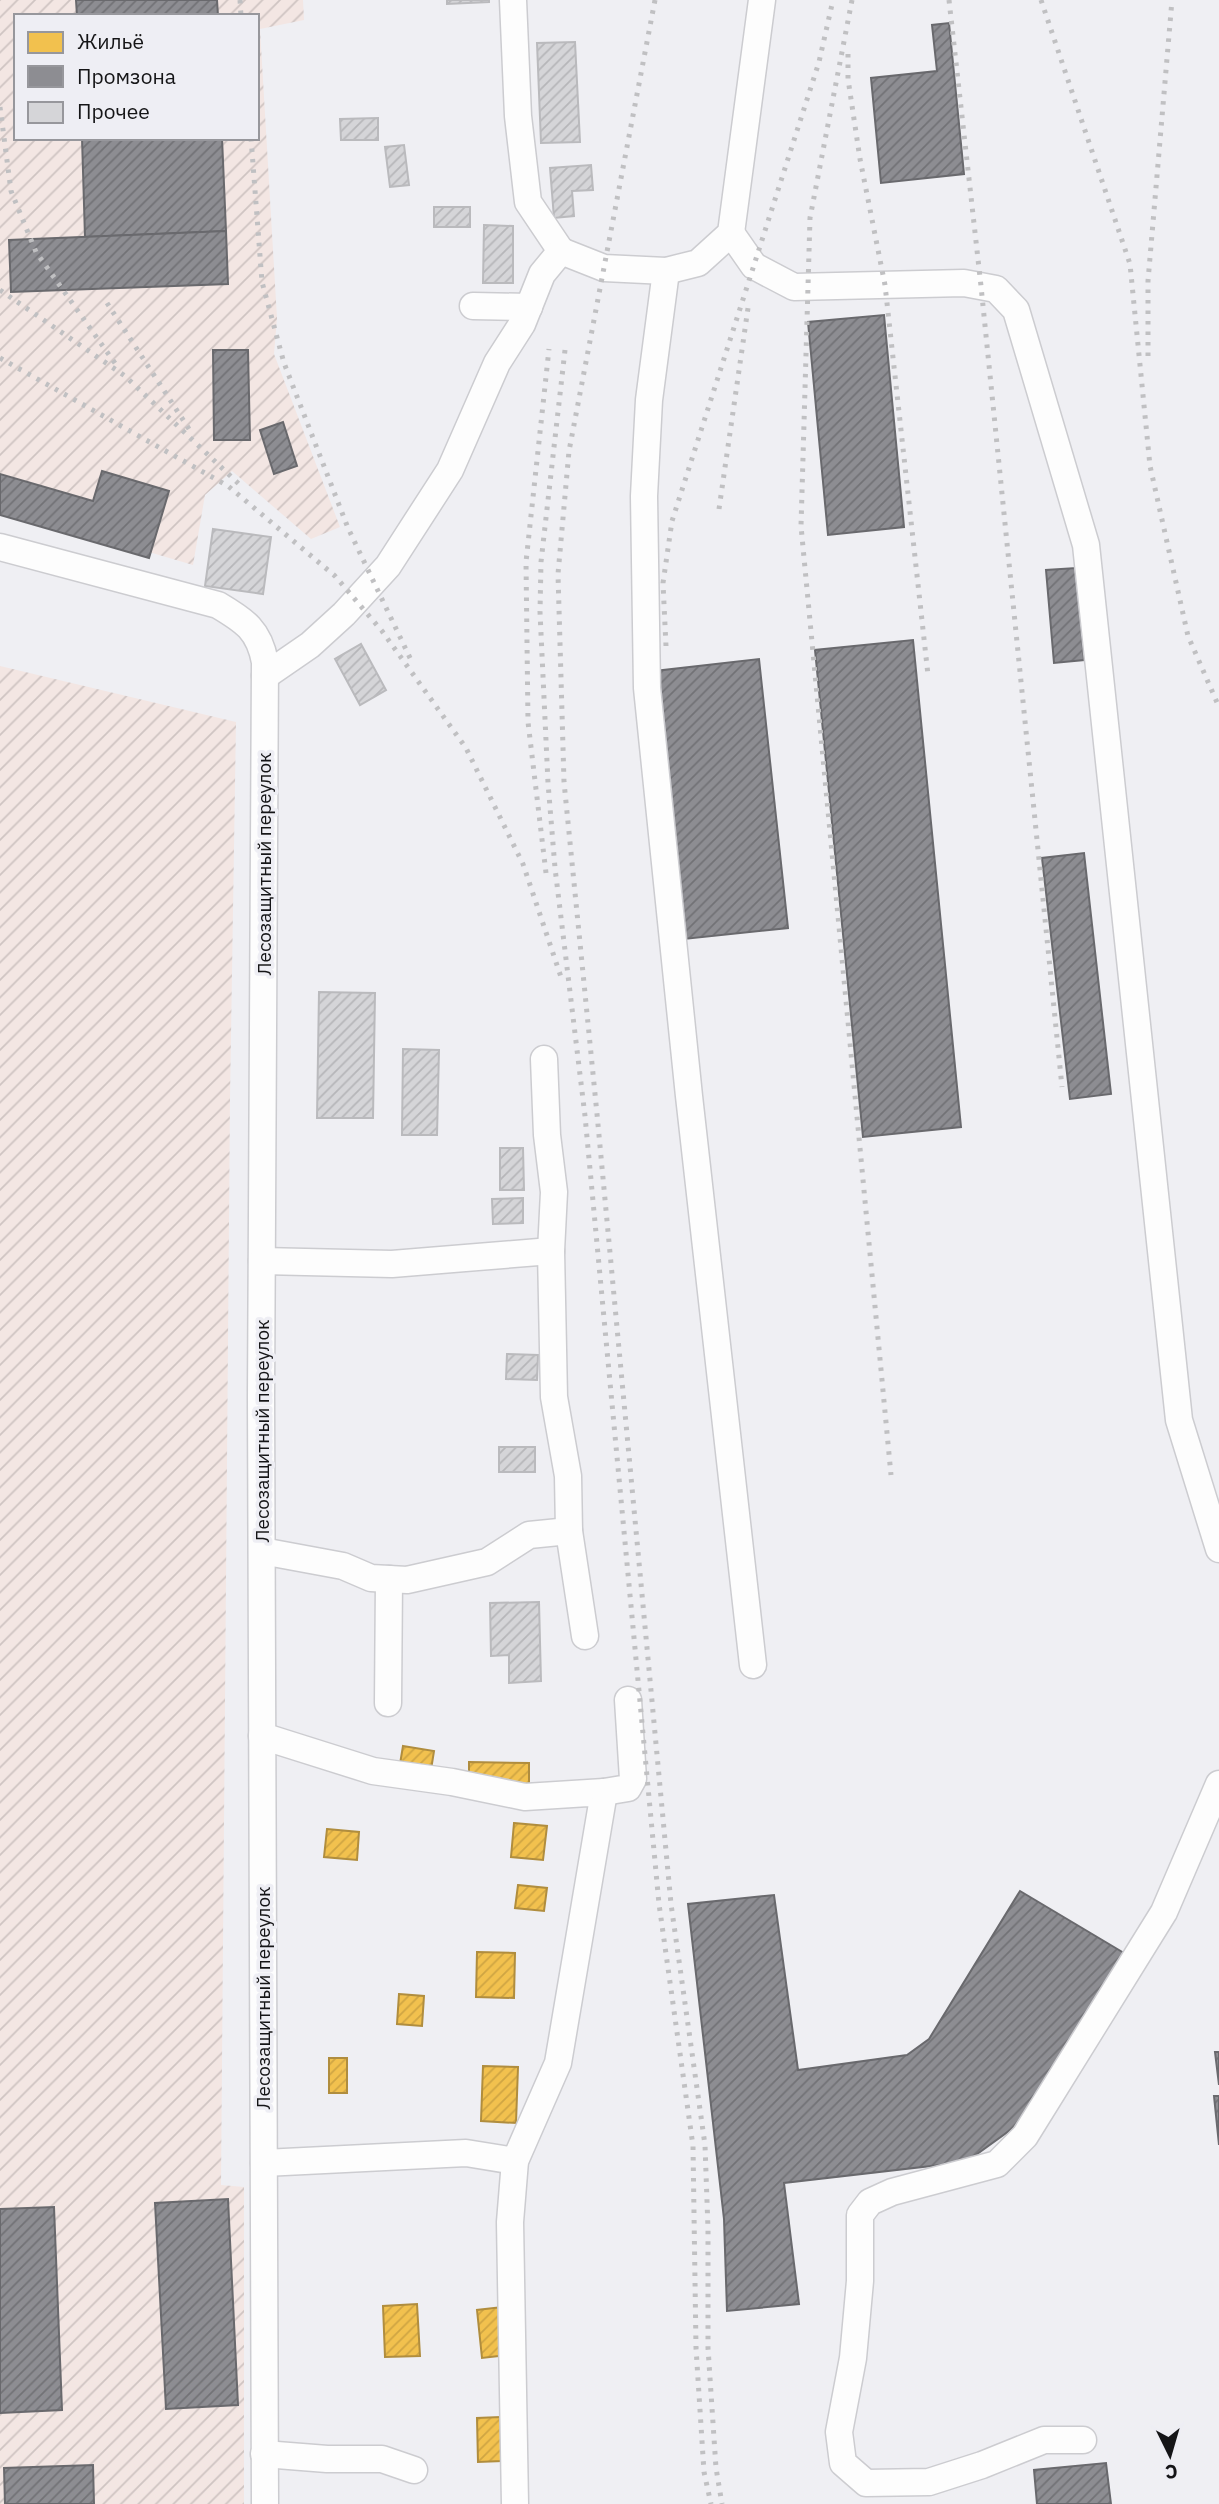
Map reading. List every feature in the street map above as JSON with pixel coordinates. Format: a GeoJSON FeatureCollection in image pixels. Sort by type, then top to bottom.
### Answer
{"type":"FeatureCollection","features":[{"type":"Feature","properties":{"kind":"street"},"geometry":{"type":"LineString","coordinates":[[513,0],[518,116],[527,202],[561,251],[604,268],[666,271],[698,263],[731,233],[762,0]]}},
{"type":"Feature","properties":{"kind":"street"},"geometry":{"type":"LineString","coordinates":[[731,233],[754,266],[794,287],[964,283],[996,289],[1016,310],[1086,545],[1179,1420],[1219,1549]]}},
{"type":"Feature","properties":{"kind":"street"},"geometry":{"type":"LineString","coordinates":[[265,676],[310,645],[344,614],[388,566],[450,470],[497,363],[522,324],[542,274],[561,251]]}},
{"type":"Feature","properties":{"kind":"street"},"geometry":{"type":"LineString","coordinates":[[666,271],[649,400],[644,496],[647,688],[753,1665]]}},
{"type":"Feature","properties":{"kind":"street"},"geometry":{"type":"LineString","coordinates":[[473,306],[529,307]]}},
{"type":"Feature","properties":{"kind":"street","name":"Лесозащитный переулок"},"geometry":{"type":"LineString","coordinates":[[0,547],[218,606],[243,620],[261,641],[265,676],[262,1261],[265,2504]]}},
{"type":"Feature","properties":{"kind":"street"},"geometry":{"type":"LineString","coordinates":[[544,1059],[547,1135],[554,1192],[551,1251],[554,1397],[568,1476],[569,1531],[585,1636]]}},
{"type":"Feature","properties":{"kind":"street"},"geometry":{"type":"LineString","coordinates":[[262,1261],[392,1264],[551,1251]]}},
{"type":"Feature","properties":{"kind":"street"},"geometry":{"type":"LineString","coordinates":[[262,1551],[343,1566],[372,1578],[407,1580],[487,1562],[529,1535],[569,1531]]}},
{"type":"Feature","properties":{"kind":"street"},"geometry":{"type":"LineString","coordinates":[[388,1703],[389,1579]]}},
{"type":"Feature","properties":{"kind":"street"},"geometry":{"type":"LineString","coordinates":[[262,1736],[373,1771],[452,1782],[525,1797],[604,1792],[628,1788],[633,1779],[628,1700]]}},
{"type":"Feature","properties":{"kind":"street"},"geometry":{"type":"LineString","coordinates":[[1083,2440],[1044,2440],[982,2465],[929,2482],[866,2493],[843,2463],[839,2432],[853,2358],[860,2281],[860,2215],[870,2202],[892,2192],[998,2164],[1025,2136],[1164,1912],[1219,1784]]}},
{"type":"Feature","properties":{"kind":"street"},"geometry":{"type":"LineString","coordinates":[[515,2504],[510,2222],[515,2161],[558,2063],[604,1792]]}},
{"type":"Feature","properties":{"kind":"street"},"geometry":{"type":"LineString","coordinates":[[264,2163],[466,2153],[515,2161]]}},
{"type":"Feature","properties":{"kind":"street"},"geometry":{"type":"LineString","coordinates":[[264,2454],[327,2459],[382,2459],[414,2470]]}},
{"type":"Feature","properties":{"kind":"shaded area"},"geometry":{"type":"Polygon","coordinates":[[[0,0],[303,0],[304,20],[260,29],[277,318],[274,354],[340,527],[311,539],[232,471],[205,495],[193,565],[0,508],[0,0]]]}},
{"type":"Feature","properties":{"kind":"shaded area"},"geometry":{"type":"Polygon","coordinates":[[[0,666],[236,722],[230,1099],[221,2185],[244,2187],[244,2504],[0,2504],[0,666]]]}},
{"type":"Feature","properties":{"kind":"building: Жильё"},"geometry":{"type":"Polygon","coordinates":[[[403,1746],[434,1751],[430,1776],[399,1770],[403,1746]]]}},
{"type":"Feature","properties":{"kind":"building: Жильё"},"geometry":{"type":"Polygon","coordinates":[[[469,1762],[529,1763],[529,1784],[469,1783],[469,1762]]]}},
{"type":"Feature","properties":{"kind":"building: Жильё"},"geometry":{"type":"Polygon","coordinates":[[[514,1823],[547,1826],[543,1860],[511,1857],[514,1823]]]}},
{"type":"Feature","properties":{"kind":"building: Жильё"},"geometry":{"type":"Polygon","coordinates":[[[327,1829],[359,1832],[357,1860],[324,1857],[327,1829]]]}},
{"type":"Feature","properties":{"kind":"building: Жильё"},"geometry":{"type":"Polygon","coordinates":[[[518,1885],[547,1888],[544,1911],[515,1908],[518,1885]]]}},
{"type":"Feature","properties":{"kind":"building: Жильё"},"geometry":{"type":"Polygon","coordinates":[[[477,1952],[515,1953],[514,1998],[476,1997],[477,1952]]]}},
{"type":"Feature","properties":{"kind":"building: Жильё"},"geometry":{"type":"Polygon","coordinates":[[[399,1994],[424,1996],[422,2026],[397,2024],[399,1994]]]}},
{"type":"Feature","properties":{"kind":"building: Жильё"},"geometry":{"type":"Polygon","coordinates":[[[329,2058],[347,2058],[347,2093],[329,2093],[329,2058]]]}},
{"type":"Feature","properties":{"kind":"building: Жильё"},"geometry":{"type":"Polygon","coordinates":[[[483,2066],[518,2067],[516,2123],[481,2121],[483,2066]]]}},
{"type":"Feature","properties":{"kind":"building: Жильё"},"geometry":{"type":"Polygon","coordinates":[[[417,2304],[420,2356],[385,2357],[383,2306],[417,2304]]]}},
{"type":"Feature","properties":{"kind":"building: Жильё"},"geometry":{"type":"Polygon","coordinates":[[[502,2307],[507,2355],[482,2358],[477,2310],[502,2307]]]}},
{"type":"Feature","properties":{"kind":"building: Жильё"},"geometry":{"type":"Polygon","coordinates":[[[500,2417],[502,2461],[478,2462],[477,2418],[500,2417]]]}},
{"type":"Feature","properties":{"kind":"building: Промзона"},"geometry":{"type":"Polygon","coordinates":[[[76,0],[217,0],[218,14],[77,14],[76,0]]]}},
{"type":"Feature","properties":{"kind":"building: Промзона"},"geometry":{"type":"Polygon","coordinates":[[[949,23],[964,174],[881,183],[871,78],[937,71],[932,25],[949,23]]]}},
{"type":"Feature","properties":{"kind":"building: Промзона"},"geometry":{"type":"Polygon","coordinates":[[[82,140],[222,140],[226,231],[85,237],[82,140]]]}},
{"type":"Feature","properties":{"kind":"building: Промзона"},"geometry":{"type":"Polygon","coordinates":[[[226,231],[228,284],[11,292],[9,240],[226,231]]]}},
{"type":"Feature","properties":{"kind":"building: Промзона"},"geometry":{"type":"Polygon","coordinates":[[[884,315],[904,527],[828,535],[808,322],[884,315]]]}},
{"type":"Feature","properties":{"kind":"building: Промзона"},"geometry":{"type":"Polygon","coordinates":[[[213,350],[248,350],[250,440],[214,440],[213,350]]]}},
{"type":"Feature","properties":{"kind":"building: Промзона"},"geometry":{"type":"Polygon","coordinates":[[[283,422],[297,466],[274,474],[260,430],[283,422]]]}},
{"type":"Feature","properties":{"kind":"building: Промзона"},"geometry":{"type":"Polygon","coordinates":[[[102,471],[169,491],[149,558],[0,515],[0,474],[93,501],[102,471]]]}},
{"type":"Feature","properties":{"kind":"building: Промзона"},"geometry":{"type":"Polygon","coordinates":[[[1076,568],[1084,660],[1054,663],[1046,570],[1076,568]]]}},
{"type":"Feature","properties":{"kind":"building: Промзона"},"geometry":{"type":"Polygon","coordinates":[[[913,640],[961,1127],[863,1137],[815,650],[913,640]]]}},
{"type":"Feature","properties":{"kind":"building: Промзона"},"geometry":{"type":"Polygon","coordinates":[[[759,659],[788,928],[684,939],[655,671],[759,659]]]}},
{"type":"Feature","properties":{"kind":"building: Промзона"},"geometry":{"type":"Polygon","coordinates":[[[1084,853],[1111,1094],[1070,1099],[1042,858],[1084,853]]]}},
{"type":"Feature","properties":{"kind":"building: Промзона"},"geometry":{"type":"Polygon","coordinates":[[[1020,1891],[1124,1953],[1020,2123],[966,2162],[784,2183],[799,2304],[727,2311],[724,2219],[688,1904],[774,1895],[798,2070],[907,2055],[929,2039],[1020,1891]]]}},
{"type":"Feature","properties":{"kind":"building: Промзона"},"geometry":{"type":"Polygon","coordinates":[[[1215,2052],[1219,2052],[1219,2085],[1215,2052]]]}},
{"type":"Feature","properties":{"kind":"building: Промзона"},"geometry":{"type":"Polygon","coordinates":[[[1214,2096],[1219,2096],[1219,2145],[1214,2096]]]}},
{"type":"Feature","properties":{"kind":"building: Промзона"},"geometry":{"type":"Polygon","coordinates":[[[228,2199],[238,2405],[166,2409],[155,2203],[228,2199]]]}},
{"type":"Feature","properties":{"kind":"building: Промзона"},"geometry":{"type":"Polygon","coordinates":[[[54,2207],[62,2410],[0,2413],[0,2209],[54,2207]]]}},
{"type":"Feature","properties":{"kind":"building: Промзона"},"geometry":{"type":"Polygon","coordinates":[[[1106,2463],[1111,2504],[1037,2504],[1034,2470],[1106,2463]]]}},
{"type":"Feature","properties":{"kind":"building: Промзона"},"geometry":{"type":"Polygon","coordinates":[[[93,2465],[94,2504],[5,2504],[4,2468],[93,2465]]]}},
{"type":"Feature","properties":{"kind":"building: Прочее"},"geometry":{"type":"Polygon","coordinates":[[[447,0],[489,0],[489,2],[447,4],[447,0]]]}},
{"type":"Feature","properties":{"kind":"building: Прочее"},"geometry":{"type":"Polygon","coordinates":[[[575,42],[580,142],[541,143],[537,43],[575,42]]]}},
{"type":"Feature","properties":{"kind":"building: Прочее"},"geometry":{"type":"Polygon","coordinates":[[[378,118],[378,140],[341,140],[340,119],[378,118]]]}},
{"type":"Feature","properties":{"kind":"building: Прочее"},"geometry":{"type":"Polygon","coordinates":[[[404,145],[409,185],[390,187],[385,147],[404,145]]]}},
{"type":"Feature","properties":{"kind":"building: Прочее"},"geometry":{"type":"Polygon","coordinates":[[[591,165],[593,190],[572,191],[574,216],[554,218],[550,168],[591,165]]]}},
{"type":"Feature","properties":{"kind":"building: Прочее"},"geometry":{"type":"Polygon","coordinates":[[[434,207],[470,207],[470,227],[434,227],[434,207]]]}},
{"type":"Feature","properties":{"kind":"building: Прочее"},"geometry":{"type":"Polygon","coordinates":[[[484,225],[513,226],[513,283],[483,283],[484,225]]]}},
{"type":"Feature","properties":{"kind":"building: Прочее"},"geometry":{"type":"Polygon","coordinates":[[[213,529],[271,537],[263,594],[205,586],[213,529]]]}},
{"type":"Feature","properties":{"kind":"building: Прочее"},"geometry":{"type":"Polygon","coordinates":[[[361,644],[386,690],[360,705],[335,659],[361,644]]]}},
{"type":"Feature","properties":{"kind":"building: Прочее"},"geometry":{"type":"Polygon","coordinates":[[[319,992],[375,993],[373,1118],[317,1118],[319,992]]]}},
{"type":"Feature","properties":{"kind":"building: Прочее"},"geometry":{"type":"Polygon","coordinates":[[[403,1049],[439,1050],[437,1135],[402,1135],[403,1049]]]}},
{"type":"Feature","properties":{"kind":"building: Прочее"},"geometry":{"type":"Polygon","coordinates":[[[500,1148],[523,1148],[524,1190],[500,1190],[500,1148]]]}},
{"type":"Feature","properties":{"kind":"building: Прочее"},"geometry":{"type":"Polygon","coordinates":[[[523,1198],[523,1223],[493,1224],[492,1199],[523,1198]]]}},
{"type":"Feature","properties":{"kind":"building: Прочее"},"geometry":{"type":"Polygon","coordinates":[[[507,1354],[538,1355],[537,1380],[506,1379],[507,1354]]]}},
{"type":"Feature","properties":{"kind":"building: Прочее"},"geometry":{"type":"Polygon","coordinates":[[[499,1447],[535,1447],[535,1472],[499,1472],[499,1447]]]}},
{"type":"Feature","properties":{"kind":"building: Прочее"},"geometry":{"type":"Polygon","coordinates":[[[539,1602],[541,1681],[509,1683],[509,1655],[491,1656],[490,1603],[539,1602]]]}},
{"type":"Feature","properties":{"kind":"railway"},"geometry":{"type":"LineString","coordinates":[[240,0],[241,14]]}},
{"type":"Feature","properties":{"kind":"railway"},"geometry":{"type":"LineString","coordinates":[[655,0],[569,451],[558,574],[564,782],[671,1904],[705,2145],[708,2348],[716,2468],[722,2504]]}},
{"type":"Feature","properties":{"kind":"railway"},"geometry":{"type":"LineString","coordinates":[[666,646],[663,583],[672,521],[819,62],[833,0]]}},
{"type":"Feature","properties":{"kind":"railway"},"geometry":{"type":"LineString","coordinates":[[852,0],[810,218],[801,526],[891,1475]]}},
{"type":"Feature","properties":{"kind":"railway"},"geometry":{"type":"LineString","coordinates":[[949,0],[981,286],[1062,1087]]}},
{"type":"Feature","properties":{"kind":"railway"},"geometry":{"type":"LineString","coordinates":[[1041,0],[1130,264],[1150,466],[1188,636],[1219,707]]}},
{"type":"Feature","properties":{"kind":"railway"},"geometry":{"type":"LineString","coordinates":[[1148,356],[1148,281],[1172,0]]}},
{"type":"Feature","properties":{"kind":"railway"},"geometry":{"type":"LineString","coordinates":[[848,54],[848,79],[860,159],[885,285],[928,675]]}},
{"type":"Feature","properties":{"kind":"railway"},"geometry":{"type":"LineString","coordinates":[[0,107],[11,191],[36,252],[117,366]]}},
{"type":"Feature","properties":{"kind":"railway"},"geometry":{"type":"LineString","coordinates":[[251,140],[262,282],[284,363],[348,528],[411,660]]}},
{"type":"Feature","properties":{"kind":"railway"},"geometry":{"type":"LineString","coordinates":[[0,290],[125,376],[241,486]]}},
{"type":"Feature","properties":{"kind":"railway"},"geometry":{"type":"LineString","coordinates":[[107,303],[189,429]]}},
{"type":"Feature","properties":{"kind":"railway"},"geometry":{"type":"LineString","coordinates":[[719,509],[748,308]]}},
{"type":"Feature","properties":{"kind":"railway"},"geometry":{"type":"LineString","coordinates":[[546,873],[528,722],[526,562],[549,349]]}},
{"type":"Feature","properties":{"kind":"railway"},"geometry":{"type":"LineString","coordinates":[[565,350],[541,562],[540,612],[548,783],[555,868],[585,1116],[659,1904],[693,2146],[696,2348],[704,2472],[711,2504]]}},
{"type":"Feature","properties":{"kind":"railway"},"geometry":{"type":"LineString","coordinates":[[0,358],[228,486],[335,576],[382,631],[466,748],[523,864],[561,977]]}}]}
